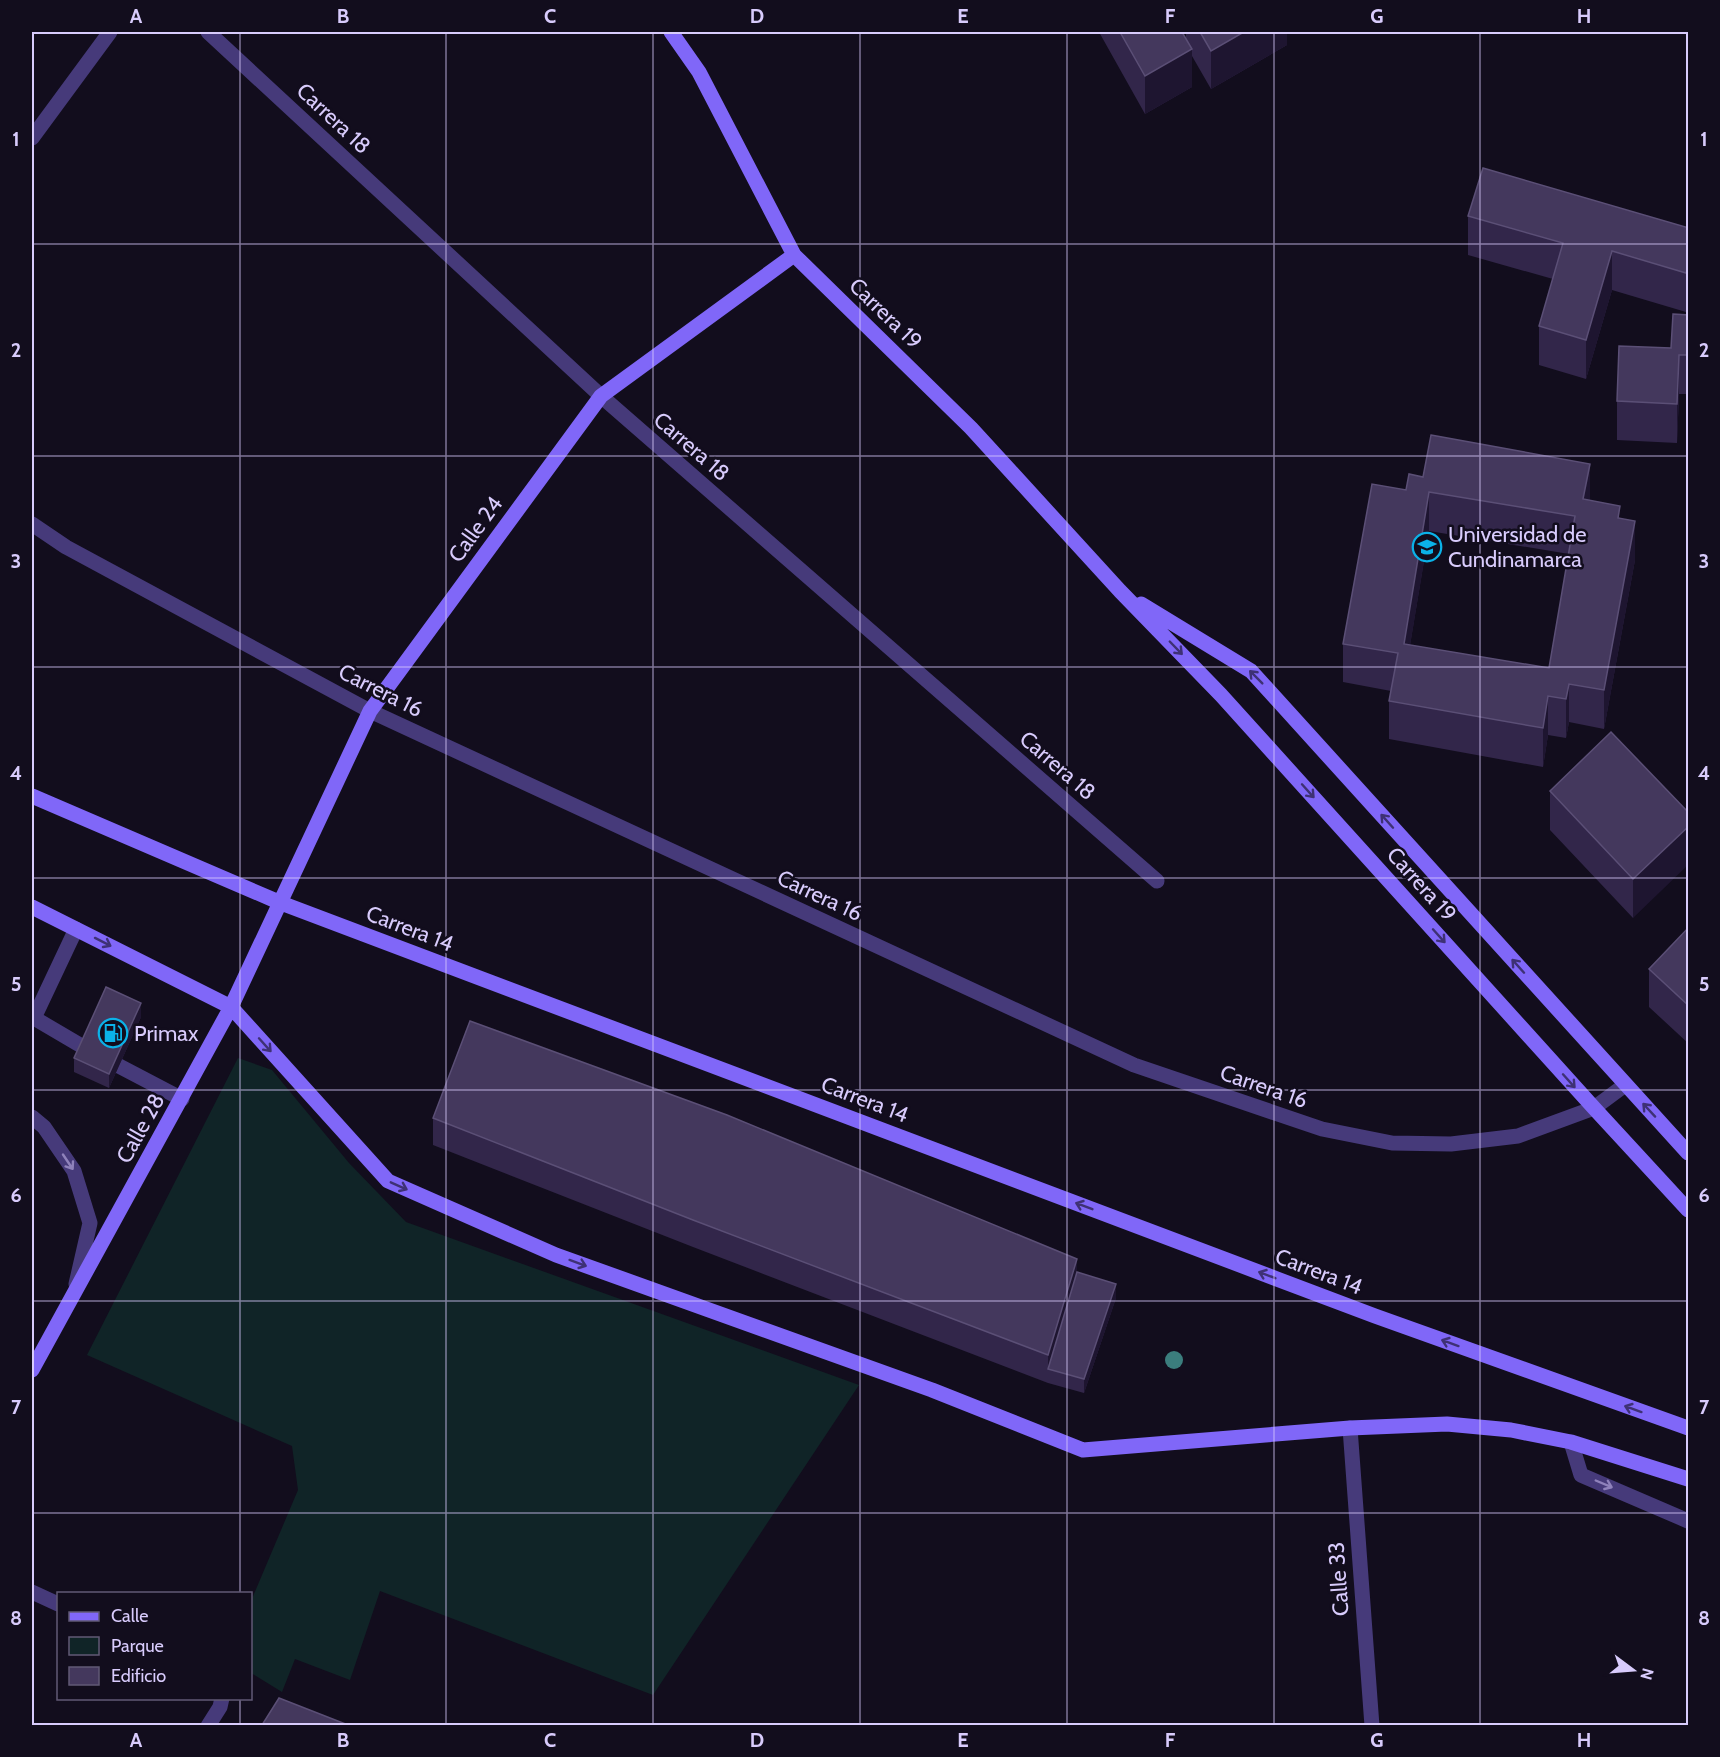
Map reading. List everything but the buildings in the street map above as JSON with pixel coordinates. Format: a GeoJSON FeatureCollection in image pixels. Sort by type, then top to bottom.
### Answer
{"type":"FeatureCollection","features":[{"type":"Feature","properties":{"kind":"street"},"geometry":{"type":"LineString","coordinates":[[32,138],[110,32]]}},
{"type":"Feature","properties":{"kind":"street","name":"Carrera 18"},"geometry":{"type":"LineString","coordinates":[[208,32],[601,396],[1157,881]]}},
{"type":"Feature","properties":{"kind":"street","name":"Carrera 19"},"geometry":{"type":"LineString","coordinates":[[671,32],[699,72],[794,255],[971,428],[1120,591],[1221,695],[1689,1210]]}},
{"type":"Feature","properties":{"kind":"street","name":"Calle 24"},"geometry":{"type":"LineString","coordinates":[[281,903],[370,711],[601,396],[794,255]]}},
{"type":"Feature","properties":{"kind":"street","name":"Carrera 16"},"geometry":{"type":"LineString","coordinates":[[32,524],[66,548],[370,711],[1134,1065],[1322,1129],[1392,1143],[1451,1144],[1518,1136],[1594,1108],[1625,1085]]}},
{"type":"Feature","properties":{"kind":"street","name":"Carrera 19"},"geometry":{"type":"LineString","coordinates":[[1120,591],[1251,671],[1689,1153]]}},
{"type":"Feature","properties":{"kind":"street","name":"Carrera 14"},"geometry":{"type":"LineString","coordinates":[[32,796],[281,903],[1375,1316],[1689,1428]]}},
{"type":"Feature","properties":{"kind":"street","name":"Calle 28"},"geometry":{"type":"LineString","coordinates":[[32,1370],[182,1099],[231,1007],[281,903]]}},
{"type":"Feature","properties":{"kind":"street"},"geometry":{"type":"LineString","coordinates":[[32,907],[231,1007],[388,1181],[556,1255],[932,1390],[1083,1450],[1350,1428],[1447,1424],[1511,1430],[1571,1442],[1689,1479]]}},
{"type":"Feature","properties":{"kind":"street"},"geometry":{"type":"LineString","coordinates":[[76,929],[34,1018],[85,1048]]}},
{"type":"Feature","properties":{"kind":"street"},"geometry":{"type":"LineString","coordinates":[[119,1066],[182,1099]]}},
{"type":"Feature","properties":{"kind":"street"},"geometry":{"type":"LineString","coordinates":[[32,1118],[44,1128],[74,1171],[90,1223],[74,1293]]}},
{"type":"Feature","properties":{"kind":"street","name":"Calle 33"},"geometry":{"type":"LineString","coordinates":[[1350,1428],[1372,1725]]}},
{"type":"Feature","properties":{"kind":"street"},"geometry":{"type":"LineString","coordinates":[[1571,1442],[1581,1474],[1689,1521]]}},
{"type":"Feature","properties":{"kind":"street"},"geometry":{"type":"LineString","coordinates":[[32,1592],[57,1604]]}},
{"type":"Feature","properties":{"kind":"street"},"geometry":{"type":"LineString","coordinates":[[208,1725],[220,1707],[222,1700]]}},
{"type":"Feature","properties":{"kind":"green space"},"geometry":{"type":"Polygon","coordinates":[[[238,1058],[272,1070],[349,1163],[406,1222],[859,1385],[653,1695],[380,1591],[350,1680],[295,1659],[282,1692],[252,1674],[252,1599],[298,1490],[292,1446],[87,1355],[238,1058]]]}},
{"type":"Feature","properties":{"kind":"place","name":"Universidad de Cundinamarca"},"geometry":{"type":"Point","coordinates":[1427,547]}},
{"type":"Feature","properties":{"kind":"place","name":"Primax"},"geometry":{"type":"Point","coordinates":[113,1033]}}]}
